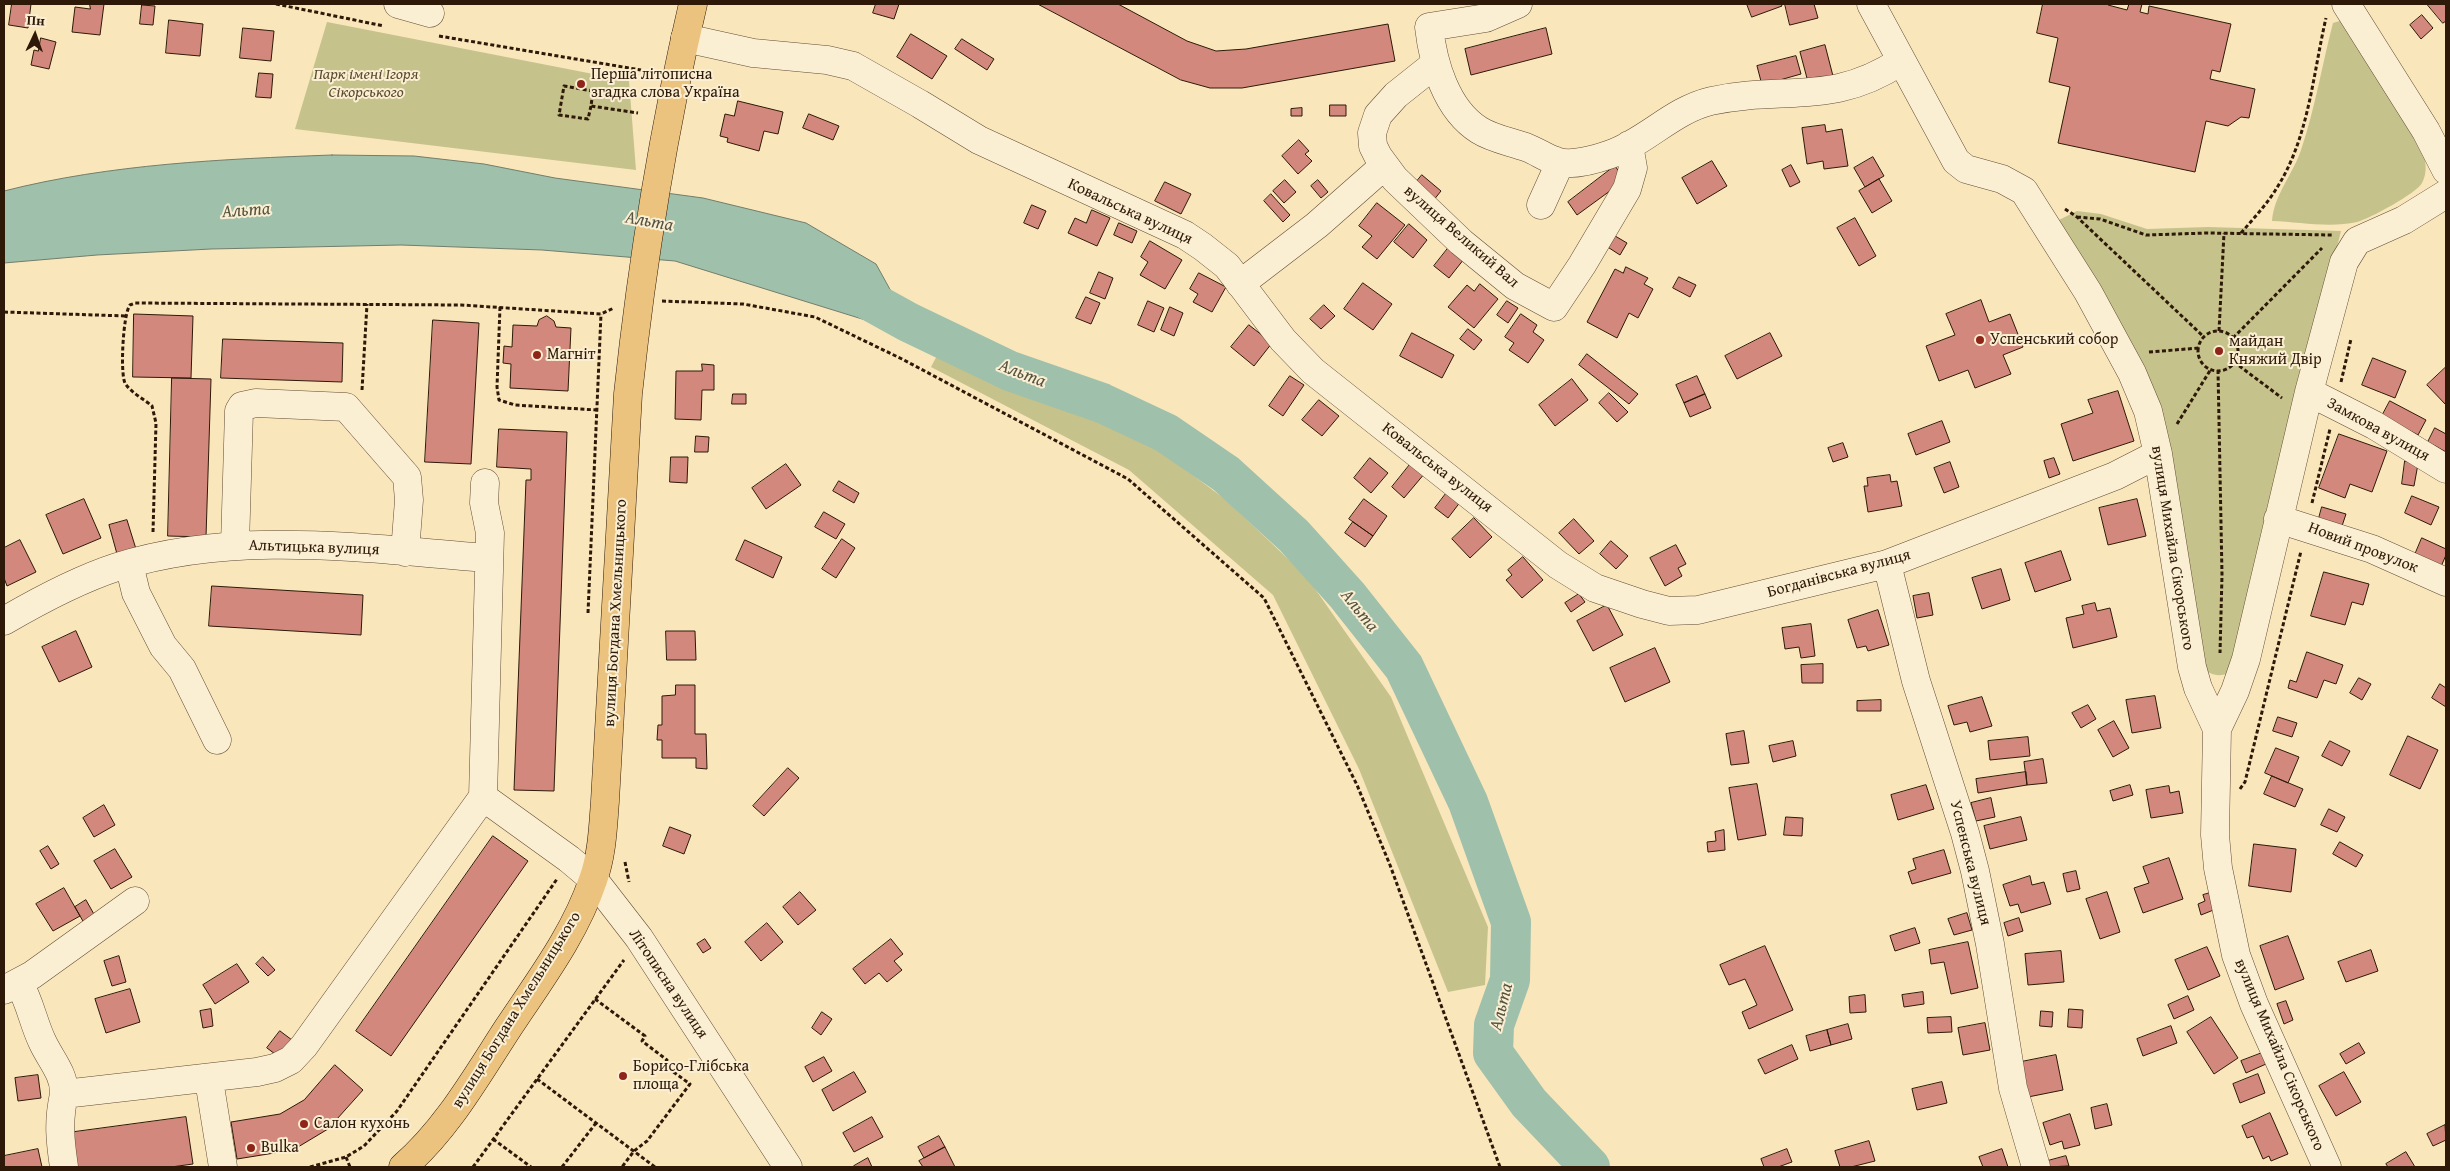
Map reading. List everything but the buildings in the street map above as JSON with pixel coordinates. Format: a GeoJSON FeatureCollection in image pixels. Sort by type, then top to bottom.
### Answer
{"type":"FeatureCollection","features":[{"type":"Feature","properties":{"kind":"main road","name":"вулиця Богдана Хмельницького"},"geometry":{"type":"LineString","coordinates":[[403,1167],[442,1126],[479,1072],[569,934],[594,880],[602,837],[605,802],[628,394],[649,292],[662,157],[693,4]]}},
{"type":"Feature","properties":{"kind":"street"},"geometry":{"type":"LineString","coordinates":[[1518,4],[1478,20],[1429,27],[1435,64],[1452,99],[1474,126],[1491,136],[1532,150],[1560,163],[1571,163],[1607,155],[1629,145],[1680,113],[1695,106],[1730,98],[1808,94],[1840,89],[1874,78],[1902,61]]}},
{"type":"Feature","properties":{"kind":"street","name":"вулиця Михайла Сікорського"},"geometry":{"type":"LineString","coordinates":[[1871,4],[1956,161],[1966,169],[2002,179],[2018,186],[2024,191],[2124,354],[2148,410],[2158,454],[2192,667],[2198,688],[2217,729],[2215,835],[2218,868],[2232,940],[2246,985],[2327,1167]]}},
{"type":"Feature","properties":{"kind":"street"},"geometry":{"type":"LineString","coordinates":[[2337,7],[2426,131],[2446,170]]}},
{"type":"Feature","properties":{"kind":"street"},"geometry":{"type":"LineString","coordinates":[[394,15],[433,24]]}},
{"type":"Feature","properties":{"kind":"street","name":"Ковальська вулиця"},"geometry":{"type":"LineString","coordinates":[[685,38],[752,53],[827,60],[853,66],[979,140],[1185,236],[1217,257],[1283,340],[1313,371],[1558,565],[1596,588]]}},
{"type":"Feature","properties":{"kind":"street"},"geometry":{"type":"LineString","coordinates":[[1240,284],[1317,225],[1384,166],[1374,146],[1374,122],[1384,106],[1435,64]]}},
{"type":"Feature","properties":{"kind":"street","name":"вулиця Великий Вал"},"geometry":{"type":"LineString","coordinates":[[1384,166],[1442,225],[1493,269],[1527,294],[1554,307],[1626,189],[1633,168],[1629,145]]}},
{"type":"Feature","properties":{"kind":"street"},"geometry":{"type":"LineString","coordinates":[[1541,205],[1560,163]]}},
{"type":"Feature","properties":{"kind":"street"},"geometry":{"type":"LineString","coordinates":[[2217,729],[2235,691],[2244,665],[2278,519],[2344,262],[2352,246],[2358,241],[2404,220],[2446,194]]}},
{"type":"Feature","properties":{"kind":"street"},"geometry":{"type":"LineString","coordinates":[[234,545],[238,420],[242,406],[256,403],[346,407],[407,477],[409,500],[405,552]]}},
{"type":"Feature","properties":{"kind":"street","name":"Замкова вулиця"},"geometry":{"type":"LineString","coordinates":[[2307,404],[2374,425],[2446,469]]}},
{"type":"Feature","properties":{"kind":"street","name":"Богданівська вулиця"},"geometry":{"type":"LineString","coordinates":[[1596,588],[1659,609],[1680,611],[1716,606],[1887,564],[2115,476],[2158,454]]}},
{"type":"Feature","properties":{"kind":"street"},"geometry":{"type":"LineString","coordinates":[[64,1094],[209,1080],[275,1068],[291,1060],[336,1002],[482,797],[490,533],[484,503],[485,483]]}},
{"type":"Feature","properties":{"kind":"street","name":"Новий провулок"},"geometry":{"type":"LineString","coordinates":[[2278,519],[2372,549],[2446,582]]}},
{"type":"Feature","properties":{"kind":"street","name":"Альтицька вулиця"},"geometry":{"type":"LineString","coordinates":[[4,621],[72,584],[140,561],[234,545],[288,544],[489,558]]}},
{"type":"Feature","properties":{"kind":"street"},"geometry":{"type":"LineString","coordinates":[[140,561],[136,593],[164,646],[182,669],[217,740]]}},
{"type":"Feature","properties":{"kind":"street","name":"Успенська вулиця"},"geometry":{"type":"LineString","coordinates":[[1887,564],[1916,681],[1962,824],[1975,871],[1990,944],[2013,1088],[2036,1167]]}},
{"type":"Feature","properties":{"kind":"street","name":"Літописна вулиця"},"geometry":{"type":"LineString","coordinates":[[482,797],[569,859],[594,880],[639,938],[788,1167]]}},
{"type":"Feature","properties":{"kind":"street"},"geometry":{"type":"LineString","coordinates":[[64,1167],[59,1130],[59,1116],[64,1094],[62,1079],[41,1039],[32,1009],[12,987],[135,901]]}},
{"type":"Feature","properties":{"kind":"street"},"geometry":{"type":"LineString","coordinates":[[209,1080],[223,1167]]}},
{"type":"Feature","properties":{"kind":"path"},"geometry":{"type":"LineString","coordinates":[[276,4],[394,15]]}},
{"type":"Feature","properties":{"kind":"path"},"geometry":{"type":"LineString","coordinates":[[2240,234],[2278,186],[2295,150],[2337,7]]}},
{"type":"Feature","properties":{"kind":"path"},"geometry":{"type":"LineString","coordinates":[[433,24],[641,70]]}},
{"type":"Feature","properties":{"kind":"path"},"geometry":{"type":"LineString","coordinates":[[564,86],[593,91],[591,106],[588,119],[559,115],[564,86]]}},
{"type":"Feature","properties":{"kind":"path"},"geometry":{"type":"LineString","coordinates":[[591,106],[638,113]]}},
{"type":"Feature","properties":{"kind":"path"},"geometry":{"type":"LineString","coordinates":[[2036,209],[2053,205],[2070,212],[2204,338]]}},
{"type":"Feature","properties":{"kind":"path"},"geometry":{"type":"LineString","coordinates":[[2219,331],[2224,234]]}},
{"type":"Feature","properties":{"kind":"path"},"geometry":{"type":"LineString","coordinates":[[2234,338],[2335,235]]}},
{"type":"Feature","properties":{"kind":"path"},"geometry":{"type":"LineString","coordinates":[[649,292],[743,304],[815,317],[902,359],[1128,479],[1264,598],[1357,785],[1390,865],[1500,1167]]}},
{"type":"Feature","properties":{"kind":"path"},"geometry":{"type":"LineString","coordinates":[[140,561],[156,423],[152,406],[132,391],[123,378],[126,316],[130,305],[135,303],[367,304],[500,307],[601,314],[588,616]]}},
{"type":"Feature","properties":{"kind":"path"},"geometry":{"type":"LineString","coordinates":[[346,407],[356,399],[362,389],[367,304]]}},
{"type":"Feature","properties":{"kind":"path"},"geometry":{"type":"LineString","coordinates":[[500,307],[497,387],[499,400],[515,405],[597,410]]}},
{"type":"Feature","properties":{"kind":"path"},"geometry":{"type":"LineString","coordinates":[[4,312],[126,316]]}},
{"type":"Feature","properties":{"kind":"path"},"geometry":{"type":"LineString","coordinates":[[2219,331],[2234,338],[2238,353],[2234,362],[2224,370],[2211,369],[2202,363],[2199,348],[2204,338],[2213,332],[2219,331]]}},
{"type":"Feature","properties":{"kind":"path"},"geometry":{"type":"LineString","coordinates":[[2124,354],[2199,348]]}},
{"type":"Feature","properties":{"kind":"path"},"geometry":{"type":"LineString","coordinates":[[2234,362],[2307,404]]}},
{"type":"Feature","properties":{"kind":"path"},"geometry":{"type":"LineString","coordinates":[[2158,454],[2211,369]]}},
{"type":"Feature","properties":{"kind":"path"},"geometry":{"type":"LineString","coordinates":[[2218,370],[2222,575],[2220,661]]}},
{"type":"Feature","properties":{"kind":"path"},"geometry":{"type":"LineString","coordinates":[[310,1167],[346,1157],[369,1141],[397,1112],[556,882],[569,859]]}},
{"type":"Feature","properties":{"kind":"path"},"geometry":{"type":"LineString","coordinates":[[595,999],[645,1036],[642,1041],[667,1060],[664,1064],[690,1084],[647,1141],[634,1151],[622,1167]]}},
{"type":"Feature","properties":{"kind":"path"},"geometry":{"type":"LineString","coordinates":[[537,1079],[655,1167]]}},
{"type":"Feature","properties":{"kind":"path"},"geometry":{"type":"LineString","coordinates":[[562,1167],[596,1123]]}},
{"type":"Feature","properties":{"kind":"path"},"geometry":{"type":"LineString","coordinates":[[493,1139],[531,1167]]}},
{"type":"Feature","properties":{"kind":"path"},"geometry":{"type":"LineString","coordinates":[[346,1157],[350,1167]]}},
{"type":"Feature","properties":{"kind":"green space"},"geometry":{"type":"Polygon","coordinates":[[[2343,20],[2421,149],[2426,166],[2424,179],[2418,187],[2402,199],[2382,211],[2357,222],[2325,225],[2272,221],[2276,202],[2298,159],[2306,134],[2333,23],[2343,20]]]}},
{"type":"Feature","properties":{"kind":"green space","name":"Парк імені Ігоря Сікорського"},"geometry":{"type":"Polygon","coordinates":[[[327,22],[629,81],[636,170],[295,129],[327,22]]]}},
{"type":"Feature","properties":{"kind":"green space"},"geometry":{"type":"Polygon","coordinates":[[[2077,211],[2101,214],[2147,229],[2208,227],[2341,231],[2231,672],[2227,674],[2211,674],[2205,670],[2171,460],[2055,222],[2077,211]]]}},
{"type":"Feature","properties":{"kind":"green space"},"geometry":{"type":"Polygon","coordinates":[[[940,350],[1011,384],[1139,435],[1226,500],[1306,576],[1391,697],[1488,927],[1485,985],[1448,992],[1359,769],[1273,595],[1129,470],[931,367],[940,350]]]}},
{"type":"Feature","properties":{"kind":"water"},"geometry":{"type":"Polygon","coordinates":[[[332,155],[414,156],[484,164],[555,178],[703,198],[806,223],[876,264],[908,322],[875,323],[675,261],[542,250],[401,245],[211,249],[97,255],[4,263],[4,191],[85,175],[167,164],[332,155]]]}},
{"type":"Feature","properties":{"kind":"waterway","name":"Альта"},"geometry":{"type":"LineString","coordinates":[[861,296],[908,322],[1010,371],[1102,403],[1166,433],[1226,474],[1294,536],[1347,595],[1404,667],[1468,802],[1511,922],[1510,980],[1494,1025],[1493,1053],[1529,1103],[1590,1167]]}},
{"type":"Feature","properties":{"kind":"place","name":"Перша літописна згадка слова Україна"},"geometry":{"type":"Point","coordinates":[581,84]}},
{"type":"Feature","properties":{"kind":"place","name":"Успенський собор"},"geometry":{"type":"Point","coordinates":[1980,340]}},
{"type":"Feature","properties":{"kind":"place","name":"майдан Княжий Двір"},"geometry":{"type":"Point","coordinates":[2219,351]}},
{"type":"Feature","properties":{"kind":"place","name":"Магніт"},"geometry":{"type":"Point","coordinates":[537,355]}},
{"type":"Feature","properties":{"kind":"place","name":"Борисо-Глібська площа"},"geometry":{"type":"Point","coordinates":[623,1076]}},
{"type":"Feature","properties":{"kind":"place","name":"Салон кухонь"},"geometry":{"type":"Point","coordinates":[304,1124]}},
{"type":"Feature","properties":{"kind":"place","name":"Bulka"},"geometry":{"type":"Point","coordinates":[251,1148]}}]}
